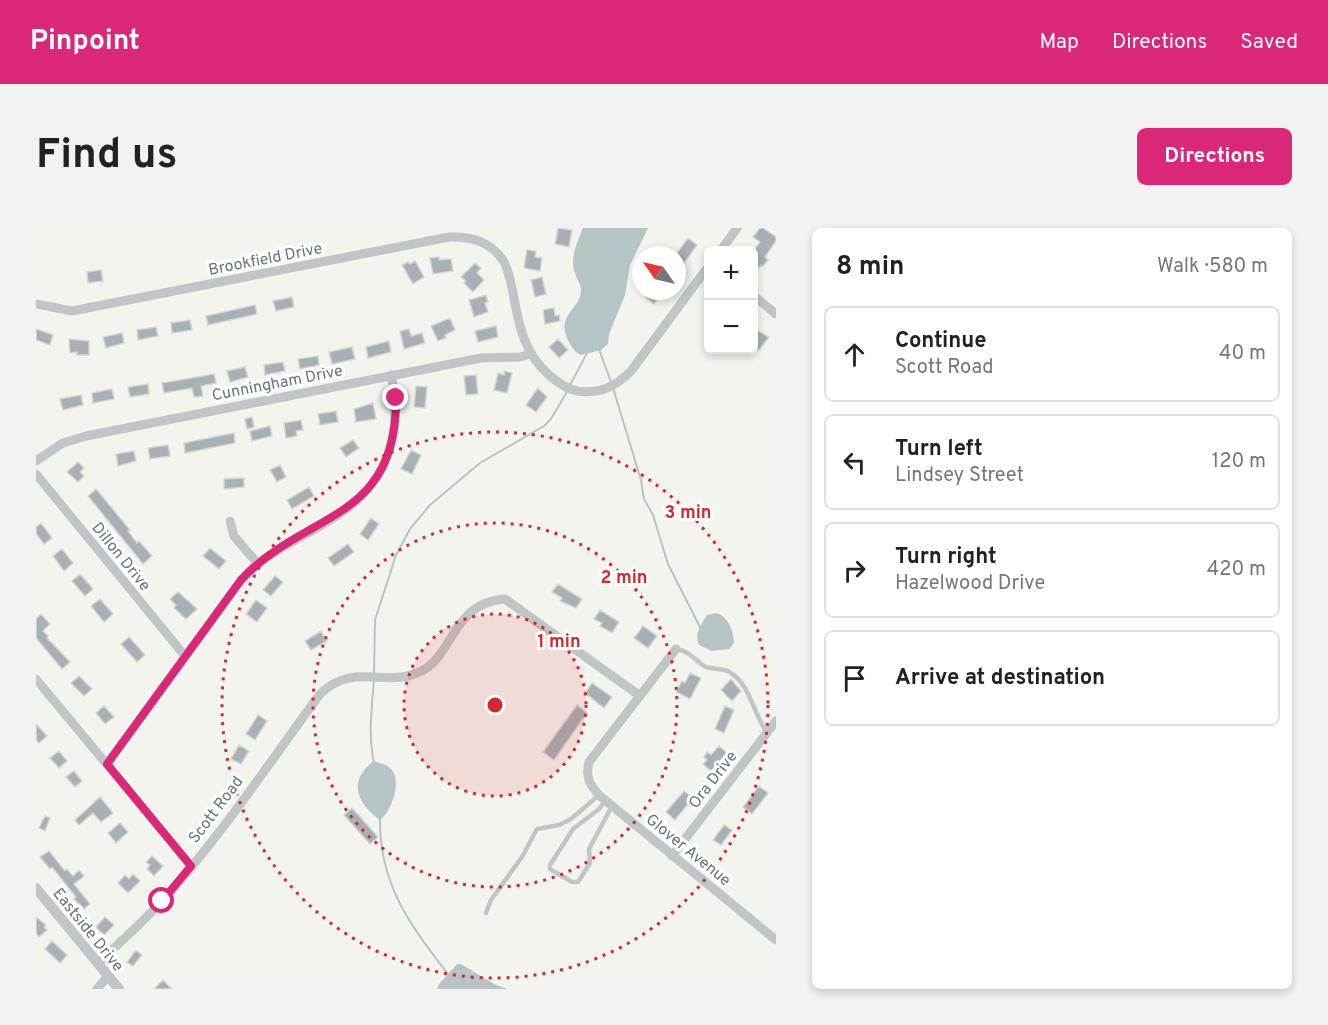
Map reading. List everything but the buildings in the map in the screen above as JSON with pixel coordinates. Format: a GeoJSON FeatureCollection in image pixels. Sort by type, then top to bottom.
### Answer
{"type":"FeatureCollection","features":[{"type":"Feature","properties":{"kind":"street"},"geometry":{"type":"LineString","coordinates":[[724,246],[737,228]]}},
{"type":"Feature","properties":{"kind":"street","name":"Brookfield Drive"},"geometry":{"type":"LineString","coordinates":[[36,303],[72,311],[449,232],[480,240],[494,250],[504,262],[510,278],[520,330],[530,354],[553,379],[573,390],[589,392],[605,390],[619,383],[631,372],[704,272]]}},
{"type":"Feature","properties":{"kind":"street"},"geometry":{"type":"LineString","coordinates":[[758,300],[776,314]]}},
{"type":"Feature","properties":{"kind":"street","name":"Cunningham Drive"},"geometry":{"type":"LineString","coordinates":[[36,461],[63,443],[86,436],[481,358],[520,357],[530,354]]}},
{"type":"Feature","properties":{"kind":"street"},"geometry":{"type":"LineString","coordinates":[[107,764],[241,580],[257,563],[347,509],[366,492],[391,448],[396,423],[396,398],[391,375]]}},
{"type":"Feature","properties":{"kind":"street","name":"Dillon Drive"},"geometry":{"type":"LineString","coordinates":[[36,474],[185,656]]}},
{"type":"Feature","properties":{"kind":"street"},"geometry":{"type":"LineString","coordinates":[[230,521],[234,536],[257,563]]}},
{"type":"Feature","properties":{"kind":"street","name":"Scott Road"},"geometry":{"type":"LineString","coordinates":[[98,963],[162,901],[321,694],[335,682],[354,677],[405,676],[416,674],[427,668],[477,606],[490,600],[505,599],[640,696]]}},
{"type":"Feature","properties":{"kind":"street"},"geometry":{"type":"LineString","coordinates":[[640,696],[676,649]]}},
{"type":"Feature","properties":{"kind":"street"},"geometry":{"type":"LineString","coordinates":[[36,679],[191,866]]}},
{"type":"Feature","properties":{"kind":"street","name":"Glover Avenue"},"geometry":{"type":"LineString","coordinates":[[640,696],[589,762],[587,778],[605,800],[776,940]]}},
{"type":"Feature","properties":{"kind":"street","name":"Ora Drive"},"geometry":{"type":"LineString","coordinates":[[672,856],[776,721]]}},
{"type":"Feature","properties":{"kind":"street","name":"Eastside Drive"},"geometry":{"type":"LineString","coordinates":[[36,888],[119,989]]}},
{"type":"Feature","properties":{"kind":"street"},"geometry":{"type":"LineString","coordinates":[[97,989],[108,976]]}},
{"type":"Feature","properties":{"kind":"lane"},"geometry":{"type":"LineString","coordinates":[[676,649],[692,654],[705,667],[723,668],[737,677],[744,686],[767,732]]}},
{"type":"Feature","properties":{"kind":"lane"},"geometry":{"type":"LineString","coordinates":[[605,800],[589,849],[590,863],[578,882],[572,882],[550,869],[550,865],[573,829],[598,809],[605,800]]}},
{"type":"Feature","properties":{"kind":"lane"},"geometry":{"type":"LineString","coordinates":[[486,912],[491,900],[522,857],[537,829],[559,825],[605,800]]}},
{"type":"Feature","properties":{"kind":"shaded area"},"geometry":{"type":"Polygon","coordinates":[[[583,228],[648,228],[639,246],[632,246],[632,261],[625,295],[609,334],[608,344],[601,350],[581,355],[571,346],[565,330],[567,318],[577,303],[581,291],[573,268],[575,250],[583,228]]]}},
{"type":"Feature","properties":{"kind":"shaded area"},"geometry":{"type":"Polygon","coordinates":[[[716,613],[727,620],[731,628],[734,642],[730,649],[712,651],[699,645],[697,637],[701,626],[707,615],[716,613]]]}},
{"type":"Feature","properties":{"kind":"shaded area"},"geometry":{"type":"Polygon","coordinates":[[[374,761],[390,768],[395,775],[396,782],[391,804],[380,820],[366,807],[358,792],[360,776],[374,761]]]}},
{"type":"Feature","properties":{"kind":"shaded area"},"geometry":{"type":"Polygon","coordinates":[[[457,964],[461,964],[494,984],[507,989],[437,989],[457,964]]]}},
{"type":"Feature","properties":{"kind":"waterway"},"geometry":{"type":"LineString","coordinates":[[599,349],[611,382]]}},
{"type":"Feature","properties":{"kind":"waterway"},"geometry":{"type":"LineString","coordinates":[[570,385],[587,353]]}},
{"type":"Feature","properties":{"kind":"waterway"},"geometry":{"type":"LineString","coordinates":[[613,388],[641,480],[644,499],[653,515],[668,564],[701,629]]}},
{"type":"Feature","properties":{"kind":"waterway"},"geometry":{"type":"LineString","coordinates":[[374,673],[375,620],[396,555],[410,529],[430,505],[480,463],[544,426],[551,419],[568,390]]}},
{"type":"Feature","properties":{"kind":"waterway"},"geometry":{"type":"LineString","coordinates":[[374,679],[371,732],[374,763]]}},
{"type":"Feature","properties":{"kind":"waterway"},"geometry":{"type":"LineString","coordinates":[[380,819],[381,842],[391,884],[421,939],[448,974]]}},
{"type":"Feature","properties":{"kind":"route"},"geometry":{"type":"LineString","coordinates":[[162,901],[191,866],[107,764],[241,580],[257,563],[347,509],[366,492],[391,448],[396,423],[396,398]]}}]}
